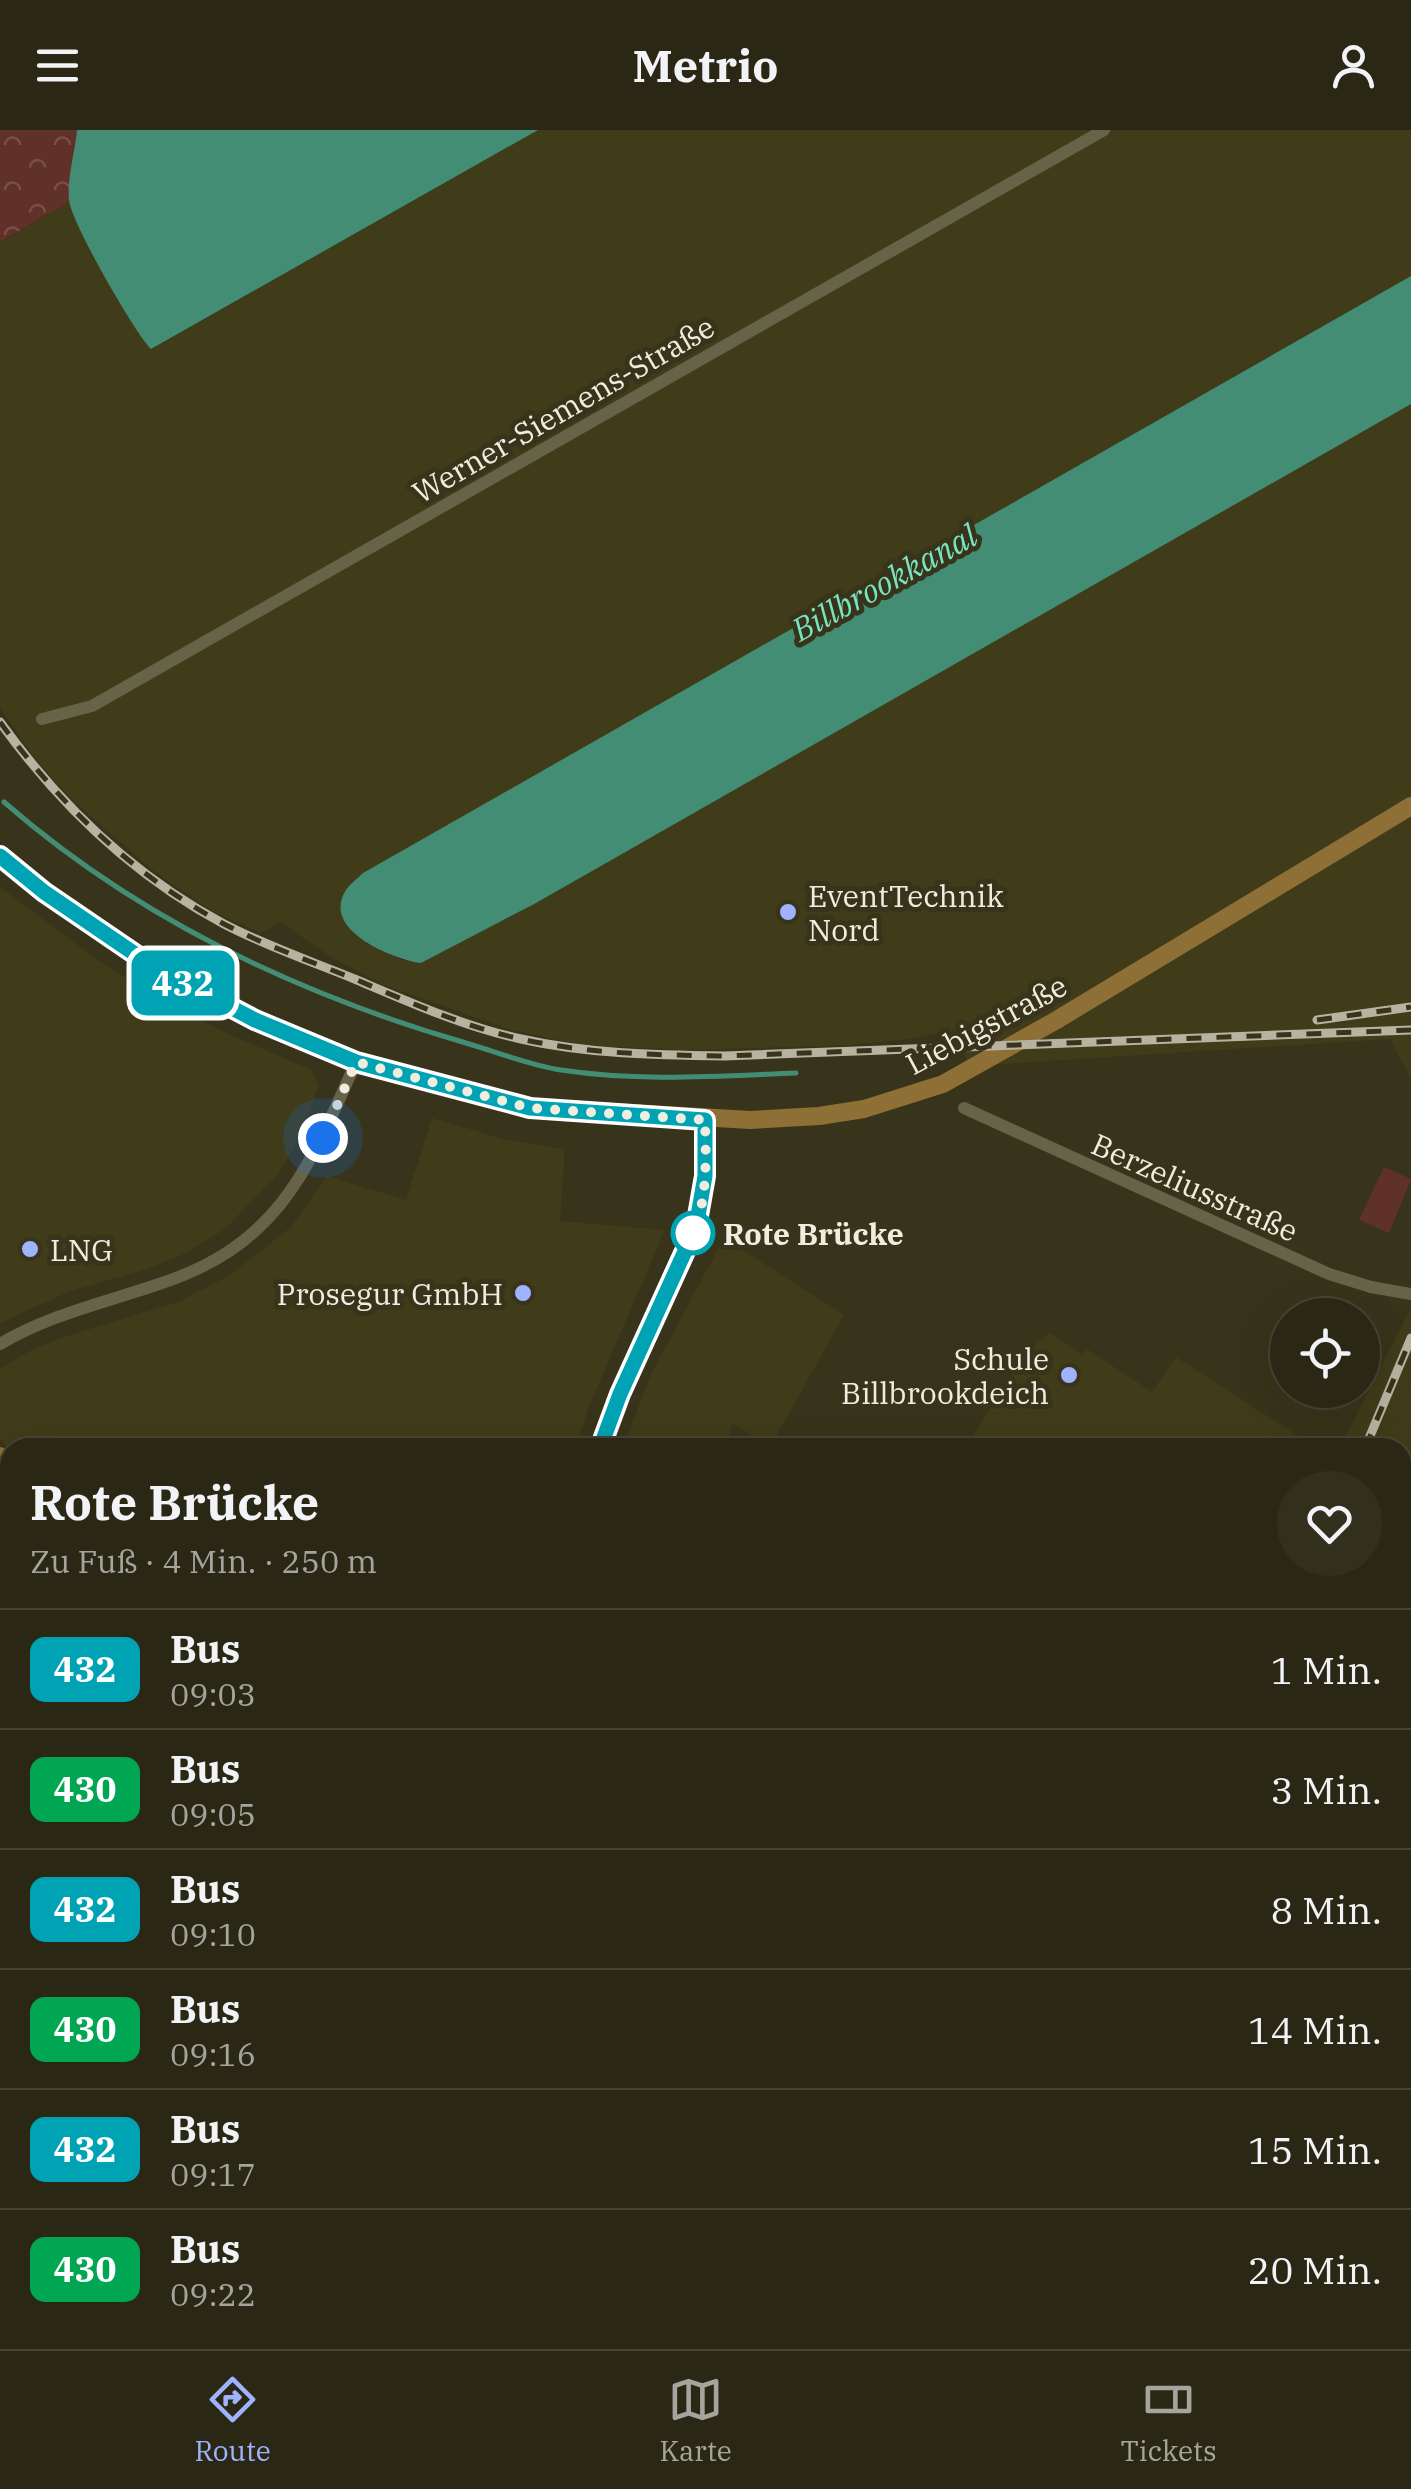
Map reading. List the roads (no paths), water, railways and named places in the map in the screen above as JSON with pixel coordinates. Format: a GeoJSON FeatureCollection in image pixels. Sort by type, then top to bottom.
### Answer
{"type":"FeatureCollection","features":[{"type":"Feature","properties":{"kind":"main road","name":"Liebigstraße"},"geometry":{"type":"LineString","coordinates":[[0,856],[44,892],[154,967],[255,1020],[356,1062],[530,1108],[705,1120],[778,1119],[884,1104],[943,1084],[1055,1021],[1411,806]]}},
{"type":"Feature","properties":{"kind":"main road"},"geometry":{"type":"LineString","coordinates":[[604,1438],[696,1227],[705,1176],[705,1120]]}},
{"type":"Feature","properties":{"kind":"street","name":"Werner-Siemens-Straße"},"geometry":{"type":"LineString","coordinates":[[42,719],[92,706],[1104,130]]}},
{"type":"Feature","properties":{"kind":"street"},"geometry":{"type":"LineString","coordinates":[[0,1344],[50,1319],[167,1282],[230,1252],[281,1206],[306,1170],[356,1062]]}},
{"type":"Feature","properties":{"kind":"street","name":"Berzeliusstraße"},"geometry":{"type":"LineString","coordinates":[[964,1108],[1328,1274],[1411,1294]]}},
{"type":"Feature","properties":{"kind":"water"},"geometry":{"type":"Polygon","coordinates":[[[77,130],[538,130],[151,349],[104,276],[72,212],[69,183],[77,130]]]}},
{"type":"Feature","properties":{"kind":"water","name":"Billbrookkanal"},"geometry":{"type":"Polygon","coordinates":[[[1411,276],[1411,404],[536,903],[421,963],[378,949],[351,930],[343,918],[341,904],[346,890],[363,873],[1411,276]]]}},
{"type":"Feature","properties":{"kind":"waterway"},"geometry":{"type":"LineString","coordinates":[[4,802],[55,844],[164,916],[281,976],[403,1023],[525,1062],[591,1074],[708,1077],[796,1073]]}},
{"type":"Feature","properties":{"kind":"railway"},"geometry":{"type":"LineString","coordinates":[[0,722],[47,781],[100,836],[191,905],[290,954],[438,1013],[521,1039],[597,1051],[725,1056],[1411,1030]]}},
{"type":"Feature","properties":{"kind":"railway"},"geometry":{"type":"LineString","coordinates":[[1317,1020],[1411,1007]]}},
{"type":"Feature","properties":{"kind":"railway"},"geometry":{"type":"LineString","coordinates":[[1369,1438],[1411,1338]]}},
{"type":"Feature","properties":{"kind":"place","name":"EventTechnik Nord"},"geometry":{"type":"Point","coordinates":[788,912]}},
{"type":"Feature","properties":{"kind":"place","name":"Rote Brücke"},"geometry":{"type":"Point","coordinates":[693,1233]}},
{"type":"Feature","properties":{"kind":"place","name":"LNG"},"geometry":{"type":"Point","coordinates":[30,1249]}},
{"type":"Feature","properties":{"kind":"place","name":"Prosegur GmbH"},"geometry":{"type":"Point","coordinates":[523,1293]}},
{"type":"Feature","properties":{"kind":"place","name":"Schule Billbrookdeich"},"geometry":{"type":"Point","coordinates":[1069,1375]}}]}
